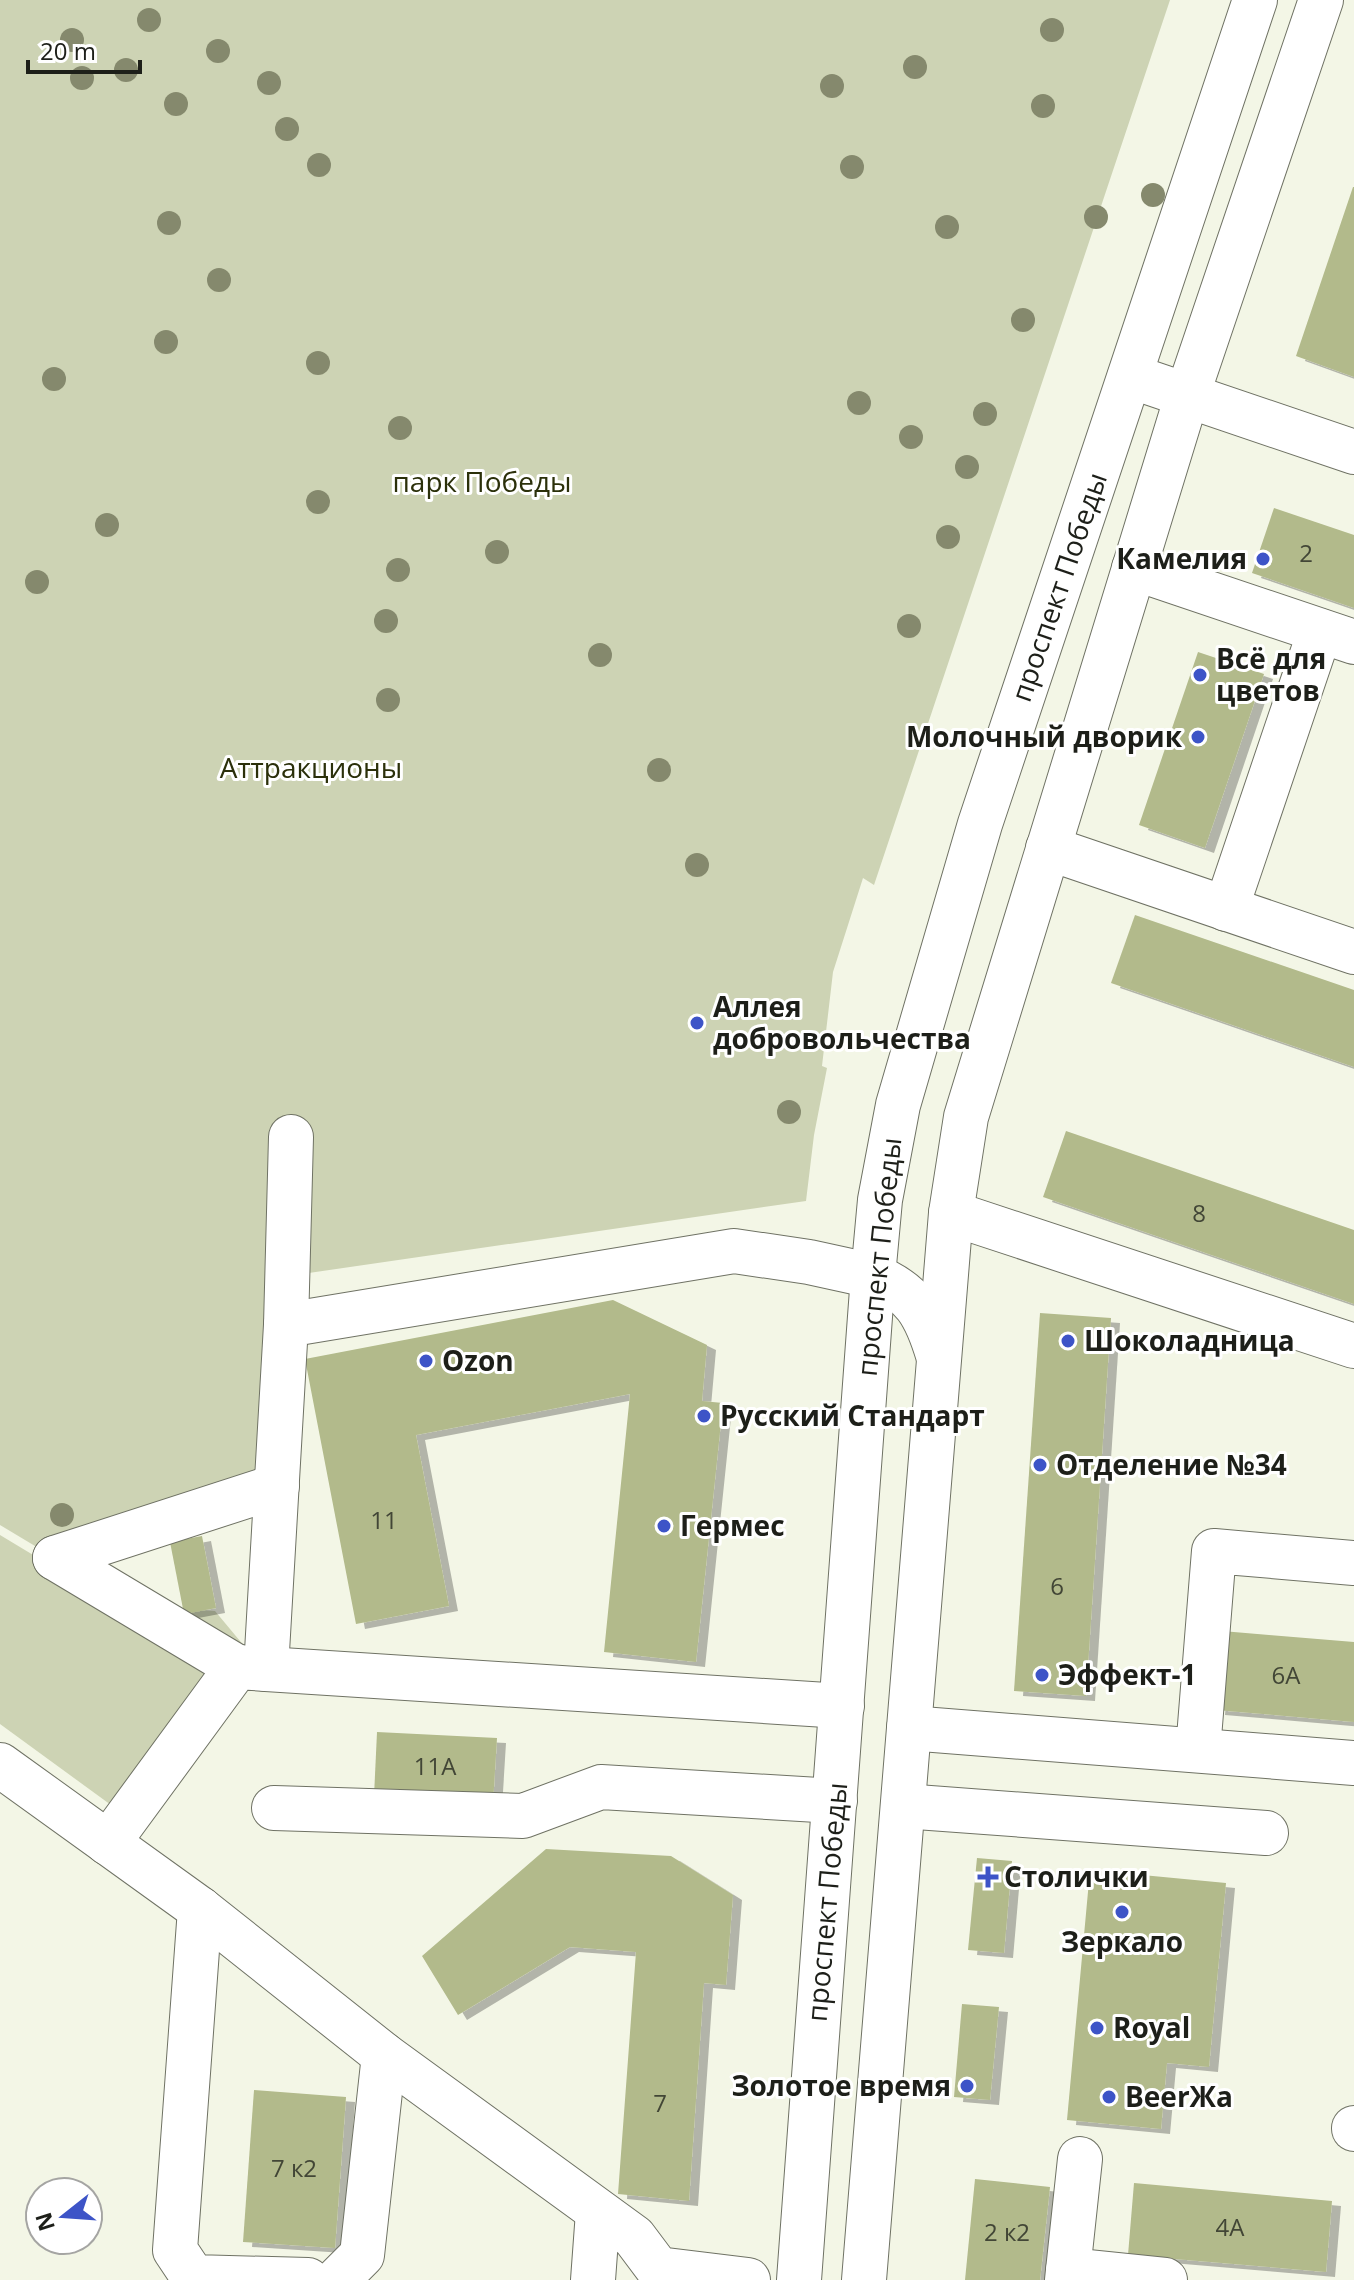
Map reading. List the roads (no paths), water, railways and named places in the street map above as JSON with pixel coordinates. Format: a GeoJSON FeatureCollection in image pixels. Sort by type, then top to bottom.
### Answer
{"type":"FeatureCollection","features":[{"type":"Feature","properties":{"kind":"main road","name":"проспект Победы"},"geometry":{"type":"LineString","coordinates":[[799,2280],[873,1276],[880,1200],[898,1105],[980,824],[1255,0]]}},
{"type":"Feature","properties":{"kind":"main road"},"geometry":{"type":"LineString","coordinates":[[864,2280],[938,1358],[951,1213],[966,1117],[1187,396],[1321,0]]}},
{"type":"Feature","properties":{"kind":"main road"},"geometry":{"type":"LineString","coordinates":[[1130,376],[1354,452]]}},
{"type":"Feature","properties":{"kind":"main road"},"geometry":{"type":"LineString","coordinates":[[1134,568],[1337,637],[1226,909]]}},
{"type":"Feature","properties":{"kind":"main road"},"geometry":{"type":"LineString","coordinates":[[1048,848],[1354,952]]}},
{"type":"Feature","properties":{"kind":"main road"},"geometry":{"type":"LineString","coordinates":[[108,1843],[252,1668],[277,1486],[286,1325],[291,1137]]}},
{"type":"Feature","properties":{"kind":"main road"},"geometry":{"type":"LineString","coordinates":[[951,1213],[1354,1346]]}},
{"type":"Feature","properties":{"kind":"main road"},"geometry":{"type":"LineString","coordinates":[[286,1325],[734,1251],[809,1262],[873,1276],[895,1285],[915,1303],[929,1324],[938,1358]]}},
{"type":"Feature","properties":{"kind":"main road"},"geometry":{"type":"LineString","coordinates":[[277,1486],[55,1558],[252,1668],[842,1706]]}},
{"type":"Feature","properties":{"kind":"main road"},"geometry":{"type":"LineString","coordinates":[[1198,1750],[1214,1551],[1354,1563]]}},
{"type":"Feature","properties":{"kind":"main road"},"geometry":{"type":"LineString","coordinates":[[846,1650],[854,1683],[868,1705],[886,1720],[909,1728],[1354,1763]]}},
{"type":"Feature","properties":{"kind":"main road"},"geometry":{"type":"LineString","coordinates":[[0,1765],[200,1909],[384,2055],[634,2237],[658,2269],[748,2280]]}},
{"type":"Feature","properties":{"kind":"main road"},"geometry":{"type":"LineString","coordinates":[[274,1808],[523,1816],[601,1787],[835,1801]]}},
{"type":"Feature","properties":{"kind":"main road"},"geometry":{"type":"LineString","coordinates":[[903,1806],[1266,1833]]}},
{"type":"Feature","properties":{"kind":"main road"},"geometry":{"type":"LineString","coordinates":[[200,1909],[175,2250],[193,2277],[308,2280]]}},
{"type":"Feature","properties":{"kind":"main road"},"geometry":{"type":"LineString","coordinates":[[337,2280],[362,2255],[384,2055]]}},
{"type":"Feature","properties":{"kind":"main road"},"geometry":{"type":"LineString","coordinates":[[1080,2159],[1068,2275],[1165,2280]]}},
{"type":"Feature","properties":{"kind":"main road"},"geometry":{"type":"LineString","coordinates":[[593,2280],[598,2212]]}},
{"type":"Feature","properties":{"kind":"place","name":"Камелия"},"geometry":{"type":"Point","coordinates":[1263,559]}},
{"type":"Feature","properties":{"kind":"place","name":"Всё для цветов"},"geometry":{"type":"Point","coordinates":[1200,675]}},
{"type":"Feature","properties":{"kind":"place","name":"Молочный дворик"},"geometry":{"type":"Point","coordinates":[1198,737]}},
{"type":"Feature","properties":{"kind":"place","name":"Аллея добровольчества"},"geometry":{"type":"Point","coordinates":[697,1023]}},
{"type":"Feature","properties":{"kind":"place","name":"Шоколадница"},"geometry":{"type":"Point","coordinates":[1068,1341]}},
{"type":"Feature","properties":{"kind":"place","name":"Ozon"},"geometry":{"type":"Point","coordinates":[426,1361]}},
{"type":"Feature","properties":{"kind":"place","name":"Русский Стандарт"},"geometry":{"type":"Point","coordinates":[704,1416]}},
{"type":"Feature","properties":{"kind":"place","name":"Отделение №34"},"geometry":{"type":"Point","coordinates":[1040,1465]}},
{"type":"Feature","properties":{"kind":"place","name":"Гермес"},"geometry":{"type":"Point","coordinates":[664,1526]}},
{"type":"Feature","properties":{"kind":"place","name":"Эффект-1"},"geometry":{"type":"Point","coordinates":[1042,1675]}},
{"type":"Feature","properties":{"kind":"place","name":"Столички"},"geometry":{"type":"Point","coordinates":[988,1877]}},
{"type":"Feature","properties":{"kind":"place","name":"Зеркало"},"geometry":{"type":"Point","coordinates":[1122,1912]}},
{"type":"Feature","properties":{"kind":"place","name":"Royal"},"geometry":{"type":"Point","coordinates":[1097,2028]}},
{"type":"Feature","properties":{"kind":"place","name":"Золотое время"},"geometry":{"type":"Point","coordinates":[967,2086]}},
{"type":"Feature","properties":{"kind":"place","name":"BeerЖа"},"geometry":{"type":"Point","coordinates":[1109,2097]}},
{"type":"Feature","properties":{"kind":"park label","name":"парк Победы"},"geometry":{"type":"Point","coordinates":[482,482]}},
{"type":"Feature","properties":{"kind":"park label","name":"Аттракционы"},"geometry":{"type":"Point","coordinates":[311,768]}}]}
